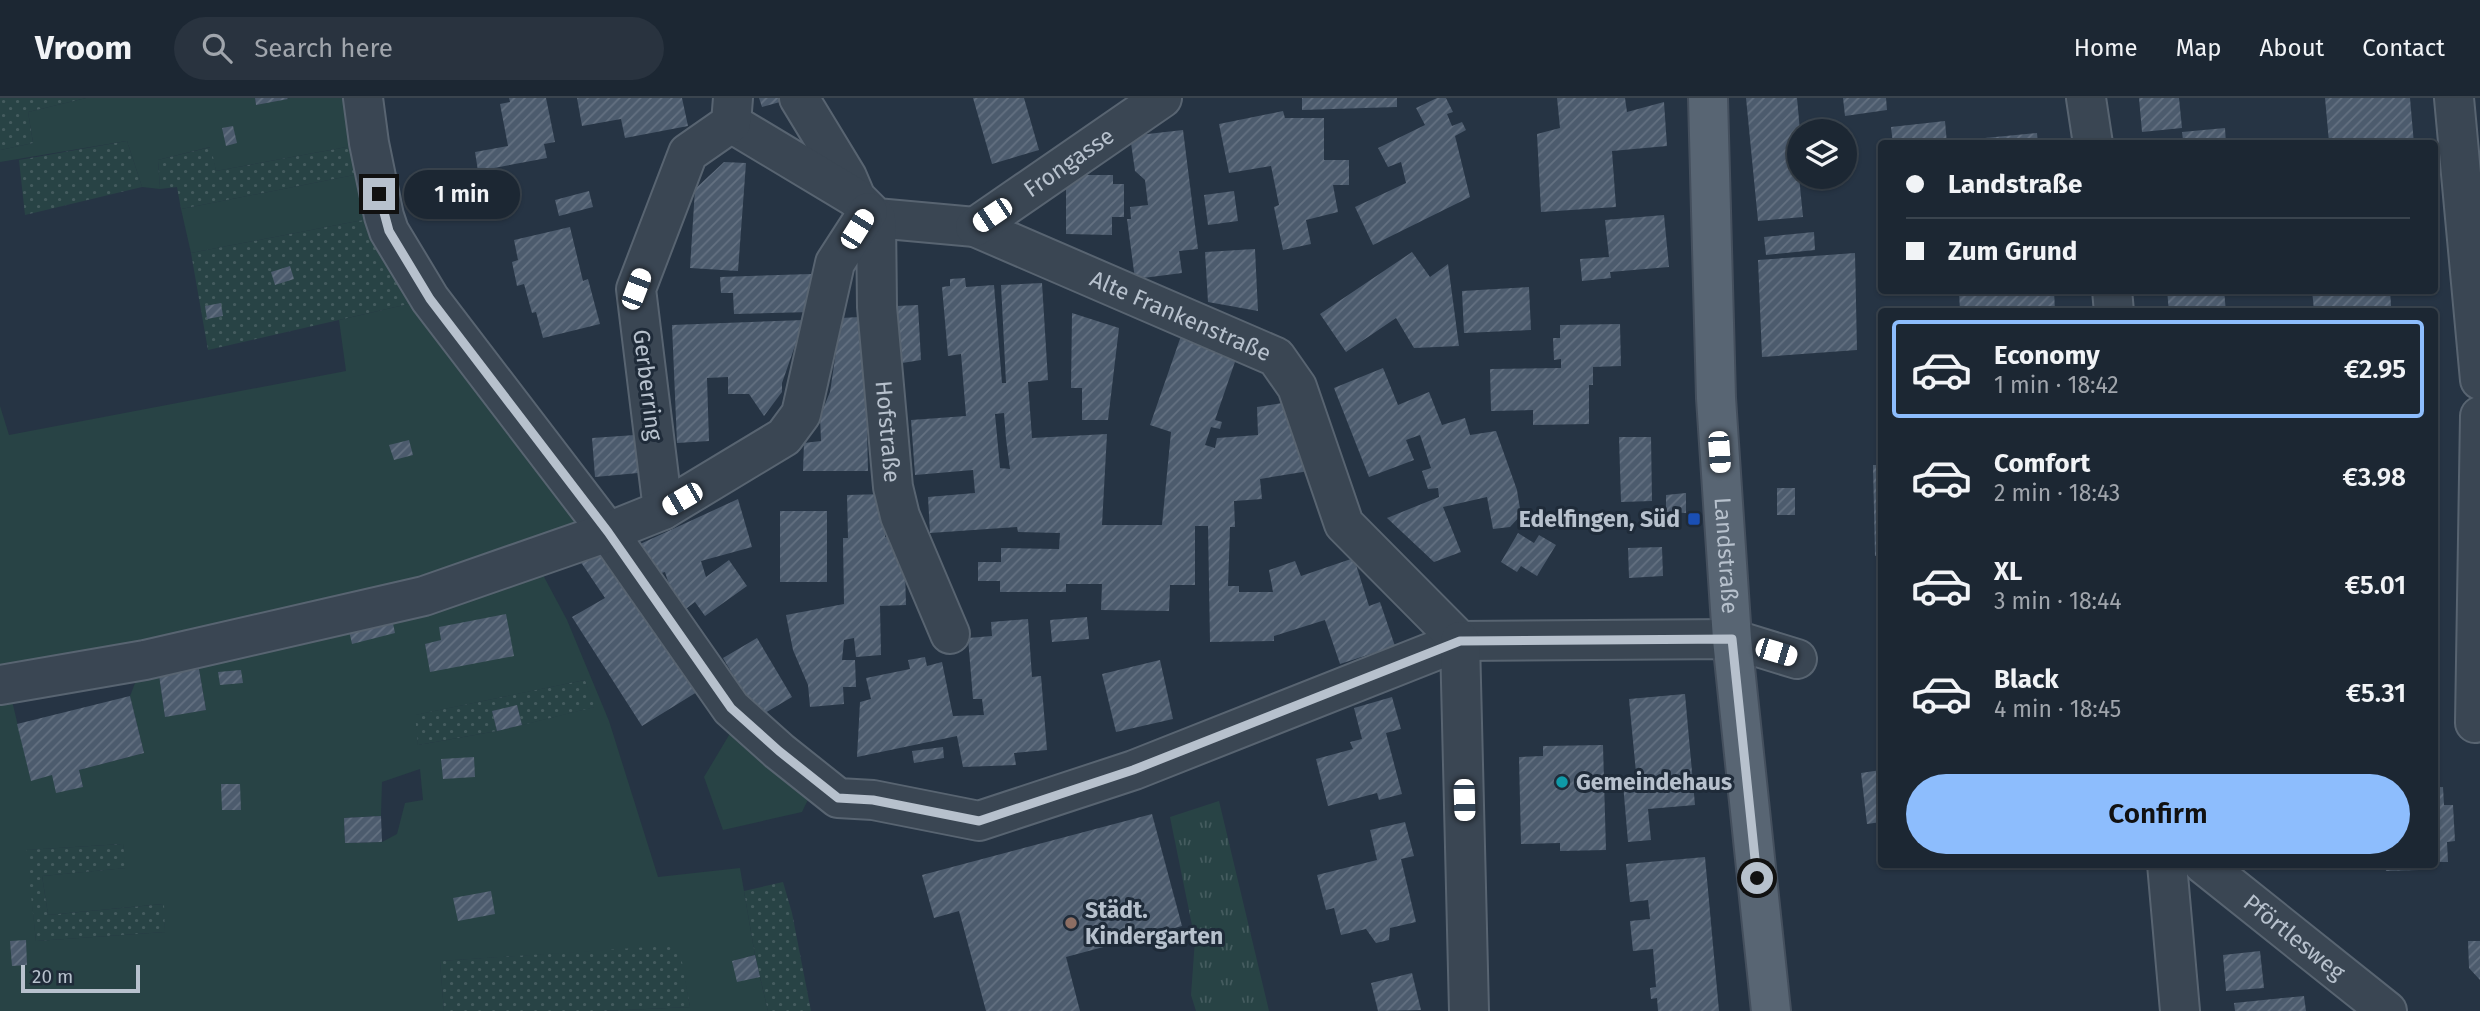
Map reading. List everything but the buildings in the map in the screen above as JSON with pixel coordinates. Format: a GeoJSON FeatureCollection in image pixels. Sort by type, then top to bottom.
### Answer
{"type":"FeatureCollection","features":[{"type":"Feature","properties":{"kind":"main road","name":"Landstraße"},"geometry":{"type":"LineString","coordinates":[[1708,98],[1716,398],[1732,639],[1770,1011]]}},
{"type":"Feature","properties":{"kind":"street"},"geometry":{"type":"LineString","coordinates":[[363,98],[370,152],[384,216],[389,231],[430,299],[608,532],[731,708],[838,798],[873,800],[979,821],[1133,770],[1460,641],[1732,639],[1797,659]]}},
{"type":"Feature","properties":{"kind":"street"},"geometry":{"type":"LineString","coordinates":[[0,685],[145,660],[424,596],[663,510],[784,438],[801,414],[835,263],[866,209],[799,98]]}},
{"type":"Feature","properties":{"kind":"street","name":"Frongasse"},"geometry":{"type":"LineString","coordinates":[[975,227],[1162,98]]}},
{"type":"Feature","properties":{"kind":"street"},"geometry":{"type":"LineString","coordinates":[[2086,98],[2092,140]]}},
{"type":"Feature","properties":{"kind":"street"},"geometry":{"type":"LineString","coordinates":[[2454,98],[2480,380]]}},
{"type":"Feature","properties":{"kind":"street","name":"Gerberring"},"geometry":{"type":"LineString","coordinates":[[663,510],[636,289],[688,153],[732,111],[866,209]]}},
{"type":"Feature","properties":{"kind":"street","name":"Alte Frankenstraße"},"geometry":{"type":"LineString","coordinates":[[866,209],[975,227],[1276,357],[1297,387],[1344,524],[1460,641]]}},
{"type":"Feature","properties":{"kind":"street","name":"Hofstraße"},"geometry":{"type":"LineString","coordinates":[[866,209],[893,487],[900,516],[950,634]]}},
{"type":"Feature","properties":{"kind":"street"},"geometry":{"type":"LineString","coordinates":[[2475,723],[2480,416]]}},
{"type":"Feature","properties":{"kind":"street"},"geometry":{"type":"LineString","coordinates":[[1460,641],[1469,1011]]}},
{"type":"Feature","properties":{"kind":"street"},"geometry":{"type":"LineString","coordinates":[[2167,868],[2180,1011]]}},
{"type":"Feature","properties":{"kind":"street","name":"Pförtlesweg"},"geometry":{"type":"LineString","coordinates":[[2208,868],[2386,1011]]}},
{"type":"Feature","properties":{"kind":"green space"},"geometry":{"type":"Polygon","coordinates":[[[0,98],[86,98],[28,112],[33,143],[0,150],[0,98]]]}},
{"type":"Feature","properties":{"kind":"green space"},"geometry":{"type":"Polygon","coordinates":[[[86,98],[255,98],[256,105],[290,98],[363,98],[369,143],[216,171],[210,147],[158,160],[160,189],[142,187],[127,141],[0,162],[0,150],[33,143],[28,112],[86,98]]]}},
{"type":"Feature","properties":{"kind":"green space"},"geometry":{"type":"Polygon","coordinates":[[[127,141],[142,187],[25,215],[19,160],[127,141]]]}},
{"type":"Feature","properties":{"kind":"green space"},"geometry":{"type":"Polygon","coordinates":[[[369,143],[374,171],[181,209],[177,187],[160,189],[158,160],[211,147],[216,171],[369,143]]]}},
{"type":"Feature","properties":{"kind":"green space"},"geometry":{"type":"Polygon","coordinates":[[[374,171],[384,216],[191,253],[181,209],[374,171]]]}},
{"type":"Feature","properties":{"kind":"green space"},"geometry":{"type":"Polygon","coordinates":[[[384,216],[430,299],[208,350],[191,253],[384,216]]]}},
{"type":"Feature","properties":{"kind":"green space"},"geometry":{"type":"Polygon","coordinates":[[[430,299],[608,532],[534,558],[567,620],[609,721],[658,877],[740,868],[755,955],[732,961],[760,977],[768,1011],[601,1011],[690,1007],[678,946],[440,961],[444,1011],[0,1011],[0,406],[9,435],[346,371],[339,320],[430,299]],[[144,660],[8,684],[31,780],[52,775],[83,787],[79,770],[144,753],[130,696],[144,660]],[[199,669],[159,675],[165,716],[206,710],[199,669]],[[585,680],[416,715],[418,745],[497,731],[594,707],[585,680]],[[420,769],[382,782],[381,816],[344,818],[345,843],[382,842],[397,834],[405,803],[423,800],[420,769]],[[123,844],[27,850],[36,941],[165,932],[163,904],[48,915],[42,876],[125,868],[123,844]]]}},
{"type":"Feature","properties":{"kind":"green space"},"geometry":{"type":"Polygon","coordinates":[[[585,680],[595,707],[522,725],[517,706],[492,711],[497,731],[418,745],[415,715],[585,680]]]}},
{"type":"Feature","properties":{"kind":"green space"},"geometry":{"type":"Polygon","coordinates":[[[741,715],[817,781],[802,812],[723,830],[704,777],[741,715]]]}},
{"type":"Feature","properties":{"kind":"green space"},"geometry":{"type":"Polygon","coordinates":[[[1219,801],[1269,1011],[1196,1011],[1191,995],[1195,940],[1170,817],[1219,801]]]}},
{"type":"Feature","properties":{"kind":"green space"},"geometry":{"type":"Polygon","coordinates":[[[123,844],[126,868],[42,876],[48,915],[164,904],[165,932],[36,941],[26,850],[123,844]]]}},
{"type":"Feature","properties":{"kind":"green space"},"geometry":{"type":"Polygon","coordinates":[[[783,882],[792,913],[811,1011],[768,1011],[755,955],[744,891],[783,882]]]}},
{"type":"Feature","properties":{"kind":"green space"},"geometry":{"type":"Polygon","coordinates":[[[679,945],[690,1007],[601,1011],[444,1011],[440,961],[679,945]]]}},
{"type":"Feature","properties":{"kind":"place","name":"Edelfingen, Süd"},"geometry":{"type":"Point","coordinates":[1694,519]}},
{"type":"Feature","properties":{"kind":"place","name":"Gemeindehaus"},"geometry":{"type":"Point","coordinates":[1562,782]}},
{"type":"Feature","properties":{"kind":"place","name":"Städt. Kindergarten"},"geometry":{"type":"Point","coordinates":[1071,923]}},
{"type":"Feature","properties":{"kind":"route"},"geometry":{"type":"LineString","coordinates":[[379,194],[389,231],[430,299],[608,532],[731,708],[838,798],[873,800],[979,821],[1133,770],[1460,641],[1732,639],[1757,878]]}}]}
